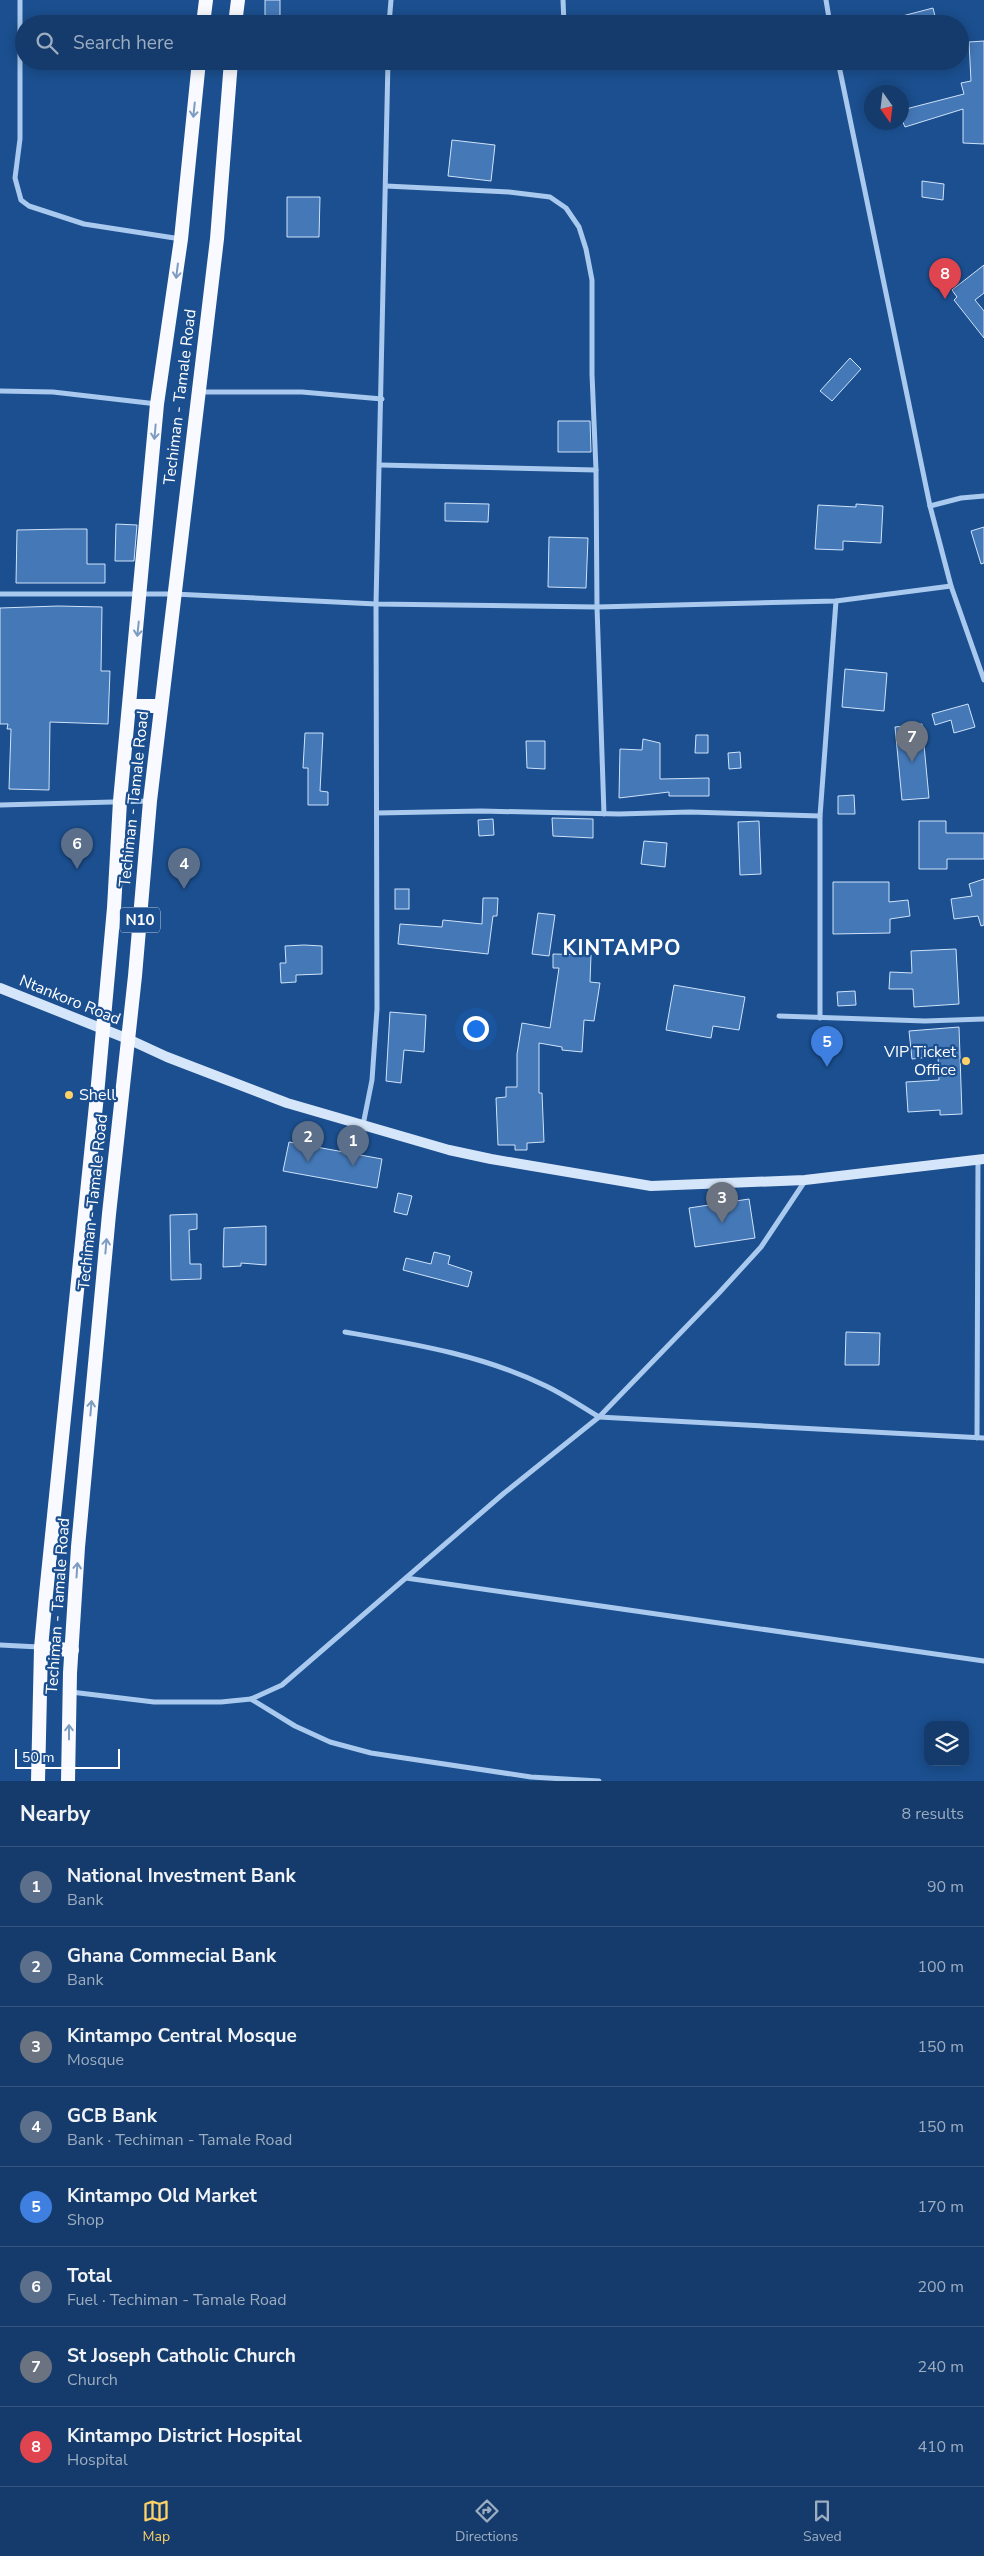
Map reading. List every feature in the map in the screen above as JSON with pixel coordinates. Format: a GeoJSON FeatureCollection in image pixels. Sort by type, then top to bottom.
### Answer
{"type":"FeatureCollection","features":[{"type":"Feature","properties":{"kind":"highway"},"geometry":{"type":"LineString","coordinates":[[204,15],[206,0]]}},
{"type":"Feature","properties":{"kind":"highway"},"geometry":{"type":"LineString","coordinates":[[236,15],[238,0]]}},
{"type":"Feature","properties":{"kind":"highway","name":"Techiman - Tamale Road"},"geometry":{"type":"LineString","coordinates":[[38,1781],[41,1648],[114,908],[120,801],[158,404],[181,239],[198,70]]}},
{"type":"Feature","properties":{"kind":"highway","name":"Techiman - Tamale Road"},"geometry":{"type":"LineString","coordinates":[[68,1781],[69,1692],[78,1547],[106,1243],[128,1039],[150,801],[217,239],[230,70]]}},
{"type":"Feature","properties":{"kind":"highway"},"geometry":{"type":"LineString","coordinates":[[130,706],[161,706]]}},
{"type":"Feature","properties":{"kind":"highway"},"geometry":{"type":"LineString","coordinates":[[41,1648],[72,1650]]}},
{"type":"Feature","properties":{"kind":"main road","name":"Ntankoro Road"},"geometry":{"type":"LineString","coordinates":[[0,988],[128,1039],[167,1057],[278,1099],[449,1150],[491,1159],[651,1186],[805,1180],[981,1160]]}},
{"type":"Feature","properties":{"kind":"street"},"geometry":{"type":"LineString","coordinates":[[20,0],[20,15]]}},
{"type":"Feature","properties":{"kind":"street"},"geometry":{"type":"LineString","coordinates":[[390,15],[391,0]]}},
{"type":"Feature","properties":{"kind":"street"},"geometry":{"type":"LineString","coordinates":[[563,0],[564,15]]}},
{"type":"Feature","properties":{"kind":"street"},"geometry":{"type":"LineString","coordinates":[[826,0],[828,15]]}},
{"type":"Feature","properties":{"kind":"street"},"geometry":{"type":"LineString","coordinates":[[20,70],[20,139],[15,178],[21,200],[28,206],[84,224],[181,239]]}},
{"type":"Feature","properties":{"kind":"street"},"geometry":{"type":"LineString","coordinates":[[363,1125],[372,1080],[377,1009],[376,604],[388,70]]}},
{"type":"Feature","properties":{"kind":"street"},"geometry":{"type":"LineString","coordinates":[[840,70],[930,506],[951,586],[984,680]]}},
{"type":"Feature","properties":{"kind":"street"},"geometry":{"type":"LineString","coordinates":[[386,186],[509,192],[550,197],[566,208],[579,227],[586,249],[592,280],[592,374],[596,470],[596,607],[604,814]]}},
{"type":"Feature","properties":{"kind":"street"},"geometry":{"type":"LineString","coordinates":[[0,391],[53,392],[158,404]]}},
{"type":"Feature","properties":{"kind":"street"},"geometry":{"type":"LineString","coordinates":[[198,392],[302,392],[382,399]]}},
{"type":"Feature","properties":{"kind":"street"},"geometry":{"type":"LineString","coordinates":[[380,465],[596,470]]}},
{"type":"Feature","properties":{"kind":"street"},"geometry":{"type":"LineString","coordinates":[[930,506],[961,498],[984,496]]}},
{"type":"Feature","properties":{"kind":"street"},"geometry":{"type":"LineString","coordinates":[[0,594],[174,594],[376,604],[596,607],[836,601],[951,586]]}},
{"type":"Feature","properties":{"kind":"street"},"geometry":{"type":"LineString","coordinates":[[820,1018],[820,816],[836,601]]}},
{"type":"Feature","properties":{"kind":"street"},"geometry":{"type":"LineString","coordinates":[[0,805],[150,801]]}},
{"type":"Feature","properties":{"kind":"street"},"geometry":{"type":"LineString","coordinates":[[377,813],[482,811],[604,814],[690,812],[820,816]]}},
{"type":"Feature","properties":{"kind":"street"},"geometry":{"type":"LineString","coordinates":[[779,1016],[925,1021],[984,1019]]}},
{"type":"Feature","properties":{"kind":"street"},"geometry":{"type":"LineString","coordinates":[[978,1438],[981,1160]]}},
{"type":"Feature","properties":{"kind":"street"},"geometry":{"type":"LineString","coordinates":[[69,1692],[154,1702],[251,1699],[282,1685],[503,1494],[599,1417],[761,1247],[805,1180]]}},
{"type":"Feature","properties":{"kind":"street"},"geometry":{"type":"LineString","coordinates":[[345,1332],[436,1348],[494,1365],[546,1386],[599,1417],[984,1438]]}},
{"type":"Feature","properties":{"kind":"street"},"geometry":{"type":"LineString","coordinates":[[406,1578],[984,1661]]}},
{"type":"Feature","properties":{"kind":"street"},"geometry":{"type":"LineString","coordinates":[[0,1645],[41,1648]]}},
{"type":"Feature","properties":{"kind":"street"},"geometry":{"type":"LineString","coordinates":[[251,1699],[296,1726],[330,1742],[371,1753],[531,1777],[599,1781]]}},
{"type":"Feature","properties":{"kind":"building"},"geometry":{"type":"Polygon","coordinates":[[[265,0],[280,0],[280,15],[265,15],[265,0]]]}},
{"type":"Feature","properties":{"kind":"building"},"geometry":{"type":"Polygon","coordinates":[[[933,8],[935,15],[906,15],[933,8]]]}},
{"type":"Feature","properties":{"kind":"building"},"geometry":{"type":"Polygon","coordinates":[[[984,41],[984,144],[963,143],[963,109],[909,126],[909,108],[964,94],[961,83],[971,81],[969,42],[984,41]]]}},
{"type":"Feature","properties":{"kind":"building"},"geometry":{"type":"Polygon","coordinates":[[[452,140],[495,145],[491,181],[448,176],[452,140]]]}},
{"type":"Feature","properties":{"kind":"building"},"geometry":{"type":"Polygon","coordinates":[[[922,181],[944,184],[943,200],[922,197],[922,181]]]}},
{"type":"Feature","properties":{"kind":"building"},"geometry":{"type":"Polygon","coordinates":[[[287,197],[320,197],[319,237],[287,237],[287,197]]]}},
{"type":"Feature","properties":{"kind":"building"},"geometry":{"type":"Polygon","coordinates":[[[984,265],[984,293],[975,300],[984,311],[984,338],[954,300],[957,297],[952,290],[984,265]]]}},
{"type":"Feature","properties":{"kind":"building"},"geometry":{"type":"Polygon","coordinates":[[[850,358],[861,369],[832,401],[820,391],[850,358]]]}},
{"type":"Feature","properties":{"kind":"building"},"geometry":{"type":"Polygon","coordinates":[[[558,421],[590,421],[591,452],[558,452],[558,421]]]}},
{"type":"Feature","properties":{"kind":"building"},"geometry":{"type":"Polygon","coordinates":[[[445,503],[489,504],[488,522],[445,521],[445,503]]]}},
{"type":"Feature","properties":{"kind":"building"},"geometry":{"type":"Polygon","coordinates":[[[856,504],[883,506],[881,543],[843,541],[843,550],[815,549],[818,505],[856,507],[856,504]]]}},
{"type":"Feature","properties":{"kind":"building"},"geometry":{"type":"Polygon","coordinates":[[[116,524],[137,525],[134,561],[115,561],[116,524]]]}},
{"type":"Feature","properties":{"kind":"building"},"geometry":{"type":"Polygon","coordinates":[[[984,527],[984,563],[981,564],[971,531],[984,527]]]}},
{"type":"Feature","properties":{"kind":"building"},"geometry":{"type":"Polygon","coordinates":[[[87,529],[87,564],[105,564],[105,583],[16,583],[17,530],[87,529]]]}},
{"type":"Feature","properties":{"kind":"building"},"geometry":{"type":"Polygon","coordinates":[[[549,537],[588,538],[586,588],[548,587],[549,537]]]}},
{"type":"Feature","properties":{"kind":"building"},"geometry":{"type":"Polygon","coordinates":[[[102,607],[101,671],[110,671],[108,724],[50,722],[49,790],[9,789],[11,729],[7,729],[8,724],[0,724],[0,608],[102,607]]]}},
{"type":"Feature","properties":{"kind":"building"},"geometry":{"type":"Polygon","coordinates":[[[845,669],[887,673],[884,711],[842,707],[845,669]]]}},
{"type":"Feature","properties":{"kind":"building"},"geometry":{"type":"Polygon","coordinates":[[[968,704],[975,727],[954,733],[951,720],[935,725],[932,714],[968,704]]]}},
{"type":"Feature","properties":{"kind":"building"},"geometry":{"type":"Polygon","coordinates":[[[922,724],[929,798],[902,800],[895,727],[922,724]]]}},
{"type":"Feature","properties":{"kind":"building"},"geometry":{"type":"Polygon","coordinates":[[[305,733],[323,733],[320,791],[328,792],[328,805],[308,805],[308,768],[303,768],[305,733]]]}},
{"type":"Feature","properties":{"kind":"building"},"geometry":{"type":"Polygon","coordinates":[[[696,735],[708,735],[708,753],[695,753],[696,735]]]}},
{"type":"Feature","properties":{"kind":"building"},"geometry":{"type":"Polygon","coordinates":[[[643,739],[660,743],[660,779],[709,778],[709,796],[669,796],[669,792],[619,798],[620,749],[642,750],[643,739]]]}},
{"type":"Feature","properties":{"kind":"building"},"geometry":{"type":"Polygon","coordinates":[[[526,741],[545,741],[545,769],[527,768],[526,741]]]}},
{"type":"Feature","properties":{"kind":"building"},"geometry":{"type":"Polygon","coordinates":[[[740,752],[741,768],[729,769],[728,753],[740,752]]]}},
{"type":"Feature","properties":{"kind":"building"},"geometry":{"type":"Polygon","coordinates":[[[854,795],[855,814],[838,814],[838,796],[854,795]]]}},
{"type":"Feature","properties":{"kind":"building"},"geometry":{"type":"Polygon","coordinates":[[[552,818],[593,819],[593,838],[553,836],[552,818]]]}},
{"type":"Feature","properties":{"kind":"building"},"geometry":{"type":"Polygon","coordinates":[[[493,819],[494,835],[479,836],[478,820],[493,819]]]}},
{"type":"Feature","properties":{"kind":"building"},"geometry":{"type":"Polygon","coordinates":[[[759,821],[761,874],[740,875],[738,822],[759,821]]]}},
{"type":"Feature","properties":{"kind":"building"},"geometry":{"type":"Polygon","coordinates":[[[919,821],[946,821],[946,833],[984,833],[984,859],[947,859],[947,869],[919,869],[919,821]]]}},
{"type":"Feature","properties":{"kind":"building"},"geometry":{"type":"Polygon","coordinates":[[[644,841],[667,843],[665,867],[641,864],[644,841]]]}},
{"type":"Feature","properties":{"kind":"building"},"geometry":{"type":"Polygon","coordinates":[[[984,879],[984,925],[981,926],[978,916],[954,919],[951,899],[972,896],[969,884],[984,879]]]}},
{"type":"Feature","properties":{"kind":"building"},"geometry":{"type":"Polygon","coordinates":[[[833,882],[889,882],[889,902],[908,900],[910,916],[890,919],[890,933],[833,934],[833,882]]]}},
{"type":"Feature","properties":{"kind":"building"},"geometry":{"type":"Polygon","coordinates":[[[395,889],[409,889],[409,909],[395,909],[395,889]]]}},
{"type":"Feature","properties":{"kind":"building"},"geometry":{"type":"Polygon","coordinates":[[[483,898],[498,898],[497,916],[493,916],[488,954],[398,944],[400,924],[442,927],[443,920],[482,924],[483,898]]]}},
{"type":"Feature","properties":{"kind":"building"},"geometry":{"type":"Polygon","coordinates":[[[538,913],[555,915],[549,956],[532,954],[538,913]]]}},
{"type":"Feature","properties":{"kind":"building"},"geometry":{"type":"Polygon","coordinates":[[[285,946],[322,946],[322,974],[296,975],[296,982],[281,983],[280,963],[286,963],[285,946]]]}},
{"type":"Feature","properties":{"kind":"building"},"geometry":{"type":"Polygon","coordinates":[[[956,949],[959,1004],[914,1007],[913,989],[889,989],[890,972],[912,973],[911,951],[956,949]]]}},
{"type":"Feature","properties":{"kind":"building"},"geometry":{"type":"Polygon","coordinates":[[[553,954],[591,955],[590,982],[600,983],[594,1021],[584,1020],[582,1052],[562,1050],[562,1047],[539,1043],[539,1093],[542,1093],[544,1142],[527,1143],[527,1150],[515,1150],[515,1145],[498,1145],[496,1098],[506,1097],[506,1087],[517,1087],[517,1054],[522,1023],[550,1028],[559,968],[553,968],[553,954]]]}},
{"type":"Feature","properties":{"kind":"building"},"geometry":{"type":"Polygon","coordinates":[[[674,985],[745,997],[739,1030],[713,1026],[711,1038],[666,1030],[674,985]]]}},
{"type":"Feature","properties":{"kind":"building"},"geometry":{"type":"Polygon","coordinates":[[[855,991],[856,1005],[838,1006],[837,992],[855,991]]]}},
{"type":"Feature","properties":{"kind":"building"},"geometry":{"type":"Polygon","coordinates":[[[390,1012],[426,1015],[424,1052],[404,1050],[401,1083],[386,1081],[390,1012]]]}},
{"type":"Feature","properties":{"kind":"building"},"geometry":{"type":"Polygon","coordinates":[[[959,1027],[962,1114],[940,1115],[940,1110],[908,1112],[906,1082],[939,1080],[938,1056],[912,1059],[909,1031],[959,1027]]]}},
{"type":"Feature","properties":{"kind":"building"},"geometry":{"type":"Polygon","coordinates":[[[289,1142],[382,1159],[377,1188],[283,1171],[289,1142]]]}},
{"type":"Feature","properties":{"kind":"building"},"geometry":{"type":"Polygon","coordinates":[[[398,1193],[412,1196],[407,1215],[394,1212],[398,1193]]]}},
{"type":"Feature","properties":{"kind":"building"},"geometry":{"type":"Polygon","coordinates":[[[749,1199],[755,1238],[695,1247],[689,1208],[749,1199]]]}},
{"type":"Feature","properties":{"kind":"building"},"geometry":{"type":"Polygon","coordinates":[[[197,1214],[197,1229],[189,1230],[190,1264],[201,1264],[201,1279],[171,1280],[170,1215],[197,1214]]]}},
{"type":"Feature","properties":{"kind":"building"},"geometry":{"type":"Polygon","coordinates":[[[266,1226],[266,1265],[241,1263],[241,1266],[223,1267],[224,1228],[266,1226]]]}},
{"type":"Feature","properties":{"kind":"building"},"geometry":{"type":"Polygon","coordinates":[[[434,1252],[450,1256],[448,1264],[472,1272],[468,1287],[403,1270],[406,1258],[431,1264],[434,1252]]]}},
{"type":"Feature","properties":{"kind":"building"},"geometry":{"type":"Polygon","coordinates":[[[846,1332],[880,1333],[879,1365],[845,1365],[846,1332]]]}},
{"type":"Feature","properties":{"kind":"place","name":"Kintampo District Hospital"},"geometry":{"type":"Point","coordinates":[945,299]}},
{"type":"Feature","properties":{"kind":"place","name":"St Joseph Catholic Church"},"geometry":{"type":"Point","coordinates":[912,762]}},
{"type":"Feature","properties":{"kind":"place","name":"Total"},"geometry":{"type":"Point","coordinates":[77,869]}},
{"type":"Feature","properties":{"kind":"place","name":"GCB Bank"},"geometry":{"type":"Point","coordinates":[184,889]}},
{"type":"Feature","properties":{"kind":"place","name":"VIP Ticket Office"},"geometry":{"type":"Point","coordinates":[966,1061]}},
{"type":"Feature","properties":{"kind":"place","name":"Kintampo Old Market"},"geometry":{"type":"Point","coordinates":[827,1067]}},
{"type":"Feature","properties":{"kind":"place","name":"Shell"},"geometry":{"type":"Point","coordinates":[69,1095]}},
{"type":"Feature","properties":{"kind":"place","name":"Ghana Commecial Bank"},"geometry":{"type":"Point","coordinates":[308,1162]}},
{"type":"Feature","properties":{"kind":"place","name":"National Investment Bank"},"geometry":{"type":"Point","coordinates":[353,1166]}},
{"type":"Feature","properties":{"kind":"place","name":"Kintampo Central Mosque"},"geometry":{"type":"Point","coordinates":[722,1223]}},
{"type":"Feature","properties":{"kind":"district","name":"KINTAMPO"},"geometry":{"type":"Point","coordinates":[622,948]}}]}
